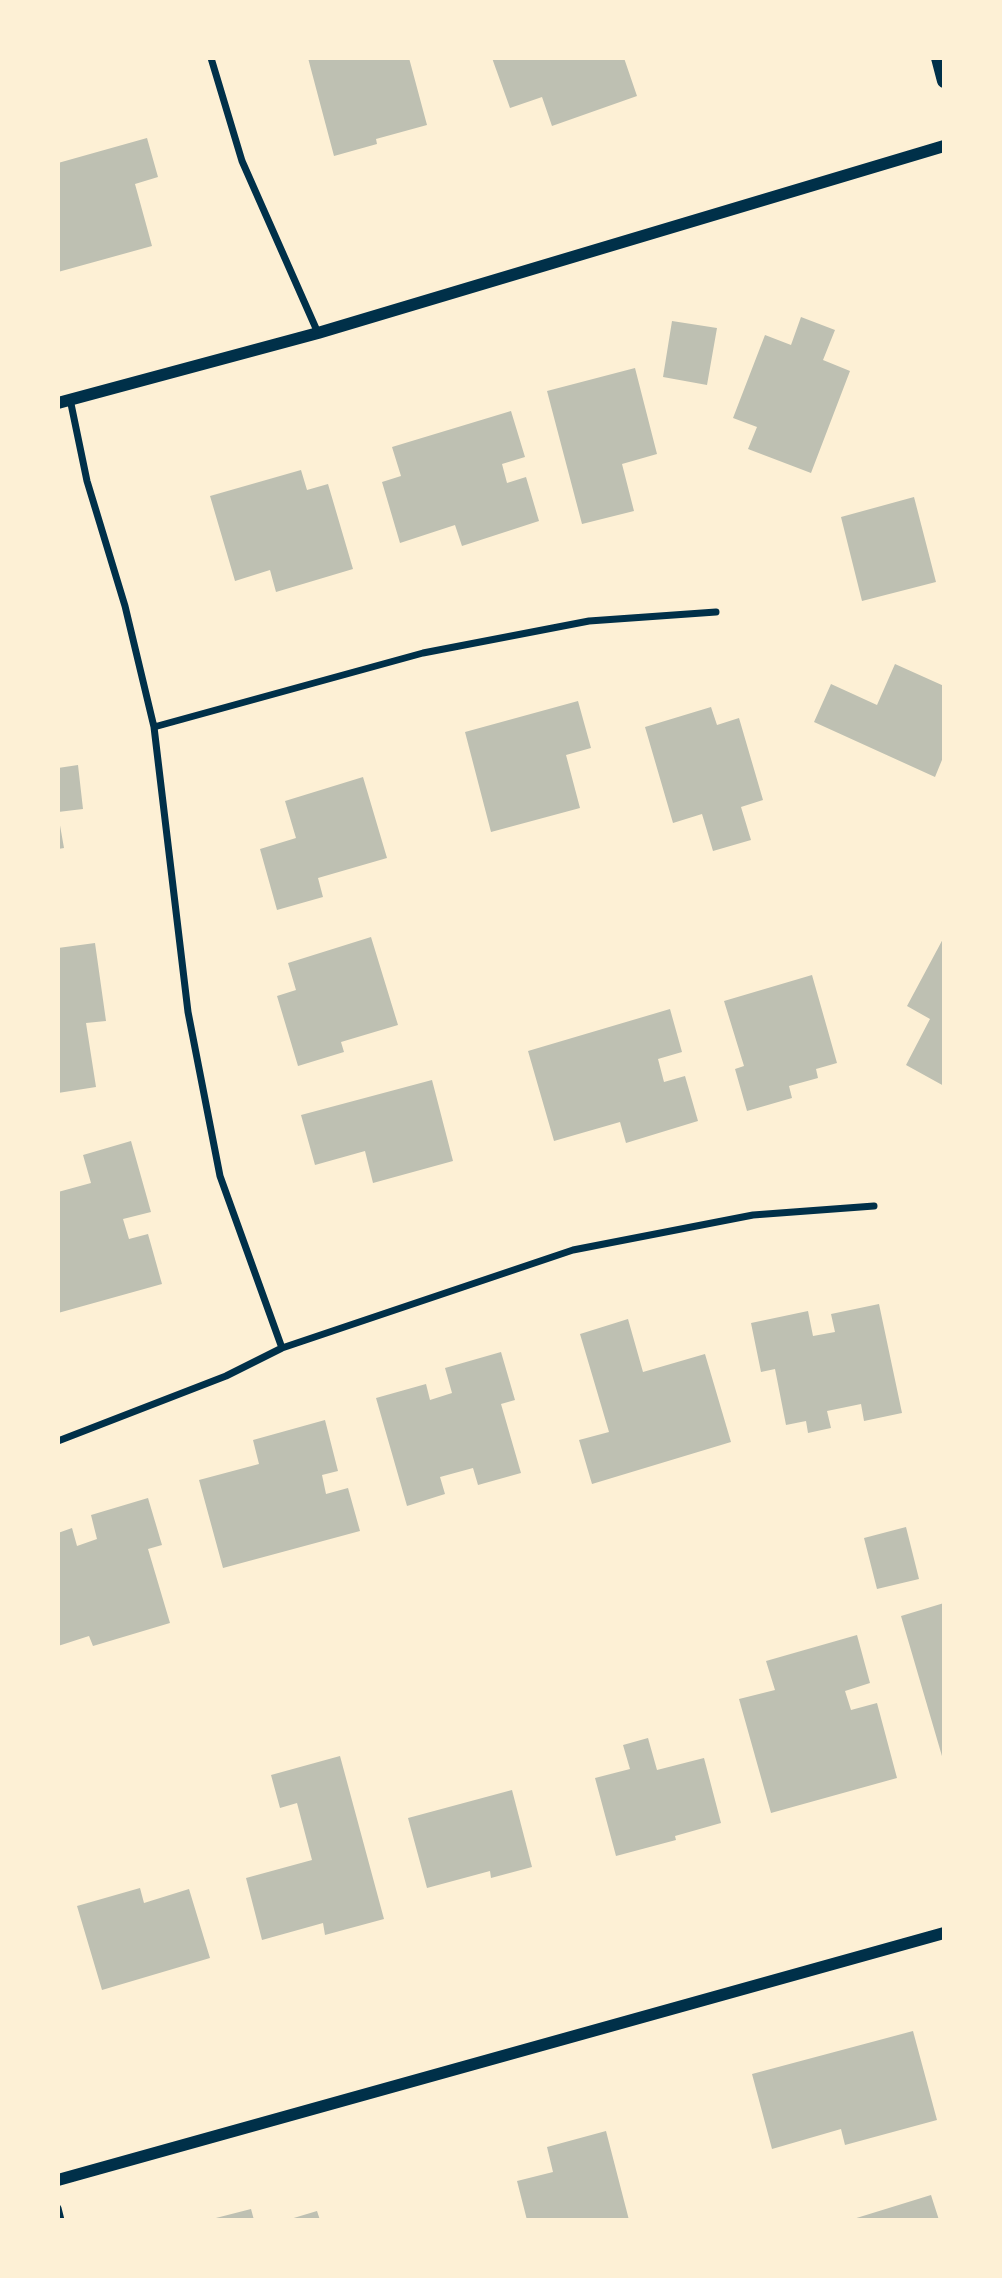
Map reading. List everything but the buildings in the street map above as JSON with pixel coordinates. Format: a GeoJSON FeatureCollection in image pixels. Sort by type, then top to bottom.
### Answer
{"type":"FeatureCollection","features":[{"type":"Feature","properties":{"kind":"main road"},"geometry":{"type":"LineString","coordinates":[[938,58],[944,81]]}},
{"type":"Feature","properties":{"kind":"street"},"geometry":{"type":"LineString","coordinates":[[211,58],[242,161],[318,333]]}},
{"type":"Feature","properties":{"kind":"street"},"geometry":{"type":"LineString","coordinates":[[282,1348],[220,1176],[188,1012],[154,727],[125,606],[64,401],[318,333],[944,146]]}},
{"type":"Feature","properties":{"kind":"street"},"geometry":{"type":"LineString","coordinates":[[154,727],[423,653],[589,621],[716,612]]}},
{"type":"Feature","properties":{"kind":"street"},"geometry":{"type":"LineString","coordinates":[[58,1441],[226,1376],[282,1348],[573,1250],[753,1215],[874,1206]]}},
{"type":"Feature","properties":{"kind":"street"},"geometry":{"type":"LineString","coordinates":[[58,2180],[944,1933]]}},
{"type":"Feature","properties":{"kind":"street"},"geometry":{"type":"LineString","coordinates":[[58,2208],[61,2220]]}}]}
